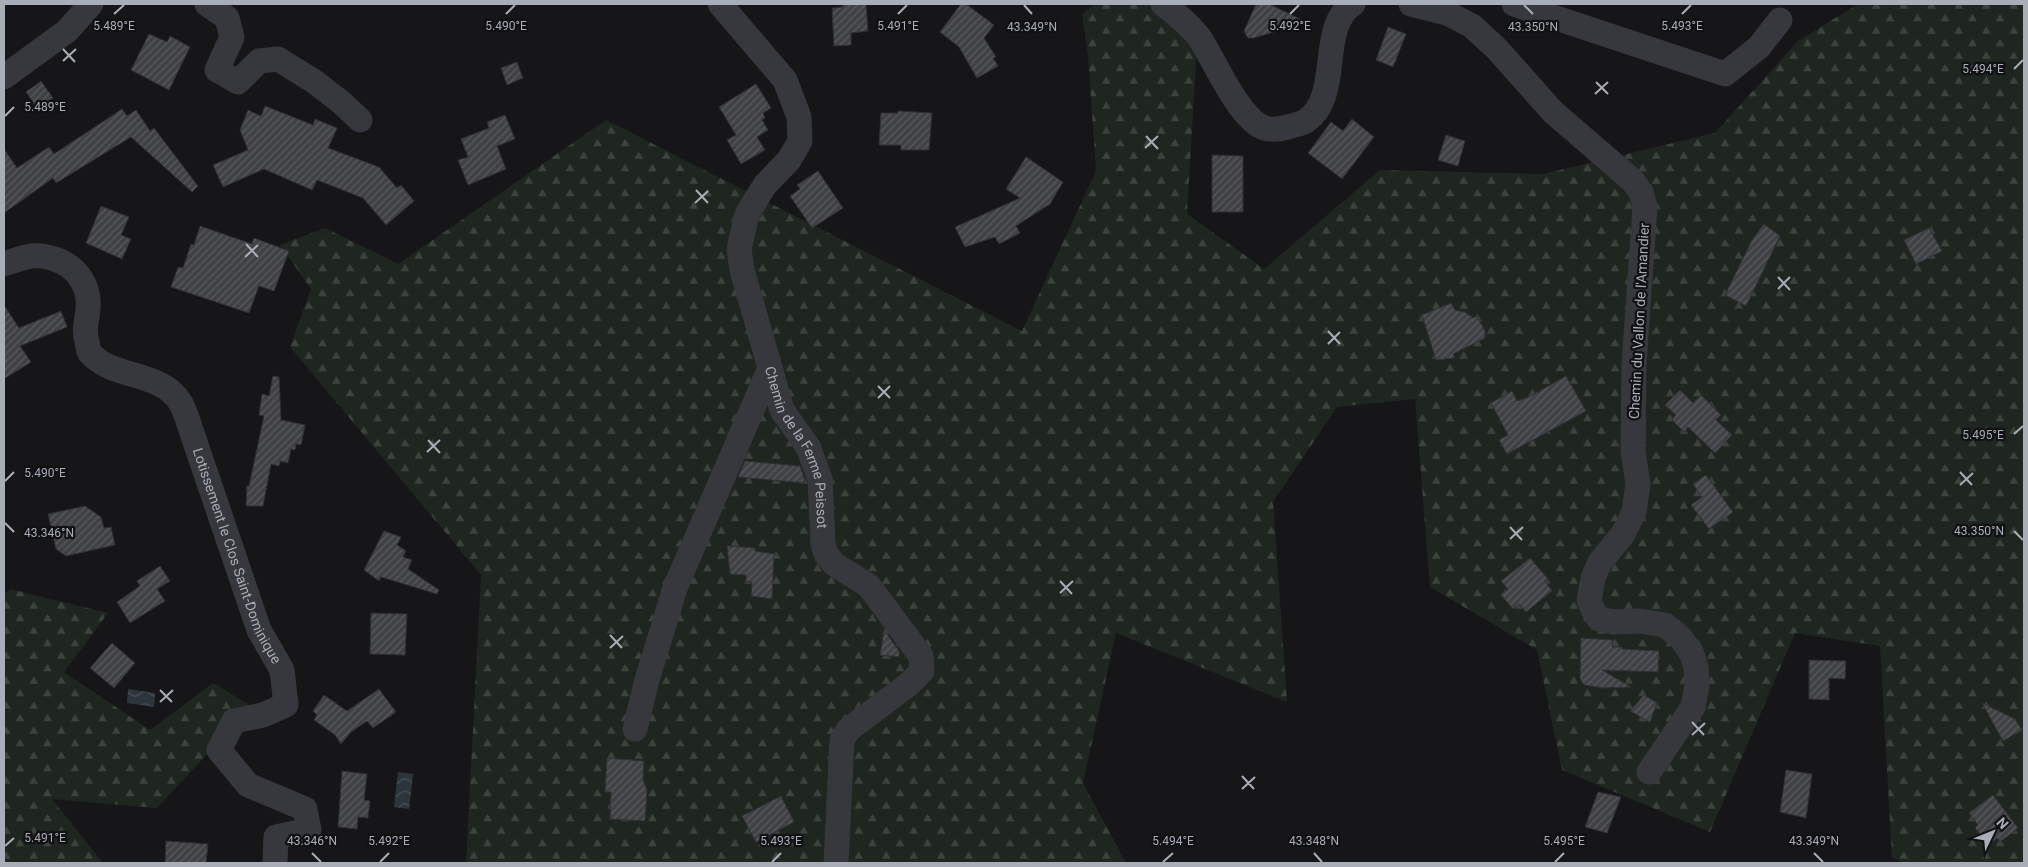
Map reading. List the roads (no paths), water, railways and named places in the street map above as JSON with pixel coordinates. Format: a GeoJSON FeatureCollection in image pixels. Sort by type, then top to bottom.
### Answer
{"type":"FeatureCollection","features":[{"type":"Feature","properties":{"kind":"street"},"geometry":{"type":"LineString","coordinates":[[4,76],[67,31],[91,4]]}},
{"type":"Feature","properties":{"kind":"street"},"geometry":{"type":"LineString","coordinates":[[207,4],[228,18],[232,37],[217,70],[238,82],[259,61],[278,59],[315,82],[360,120]]}},
{"type":"Feature","properties":{"kind":"street","name":"Chemin de la Ferme Peissot"},"geometry":{"type":"LineString","coordinates":[[720,4],[786,80],[799,117],[800,141],[789,160],[765,185],[747,214],[739,249],[742,270],[782,410],[808,448],[820,479],[823,543],[826,554],[834,564],[869,586],[921,656],[922,671],[909,684],[848,730],[842,740],[836,863]]}},
{"type":"Feature","properties":{"kind":"street"},"geometry":{"type":"LineString","coordinates":[[1163,4],[1188,12],[1197,35],[1232,94],[1249,116],[1263,127],[1279,130],[1307,120],[1318,108],[1326,90],[1333,44],[1340,19],[1353,4]]}},
{"type":"Feature","properties":{"kind":"street","name":"Chemin du Vallon de l'Amandier"},"geometry":{"type":"LineString","coordinates":[[1411,4],[1447,13],[1472,26],[1497,49],[1553,112],[1633,181],[1641,192],[1645,207],[1634,364],[1633,450],[1638,484],[1634,512],[1623,534],[1600,562],[1593,578],[1589,600],[1599,618],[1614,622],[1639,621],[1665,625],[1680,637],[1692,654],[1696,668],[1697,685],[1693,707],[1649,772]]}},
{"type":"Feature","properties":{"kind":"street"},"geometry":{"type":"LineString","coordinates":[[1514,4],[1725,74],[1759,47],[1780,20]]}},
{"type":"Feature","properties":{"kind":"street","name":"Lotissement le Clos Saint-Dominique"},"geometry":{"type":"LineString","coordinates":[[4,264],[30,255],[52,257],[67,264],[80,276],[87,290],[88,308],[84,332],[90,353],[106,365],[163,385],[179,401],[192,430],[259,630],[282,670],[286,705],[263,715],[234,721],[219,750],[248,785],[305,809],[309,830],[276,837],[276,863]]}},
{"type":"Feature","properties":{"kind":"street"},"geometry":{"type":"LineString","coordinates":[[635,729],[647,680],[675,588],[770,368]]}},
{"type":"Feature","properties":{"kind":"water"},"geometry":{"type":"Polygon","coordinates":[[[128,689],[155,693],[154,707],[127,703],[128,689]]]}},
{"type":"Feature","properties":{"kind":"water"},"geometry":{"type":"Polygon","coordinates":[[[398,772],[413,774],[409,809],[394,807],[398,772]]]}}]}
